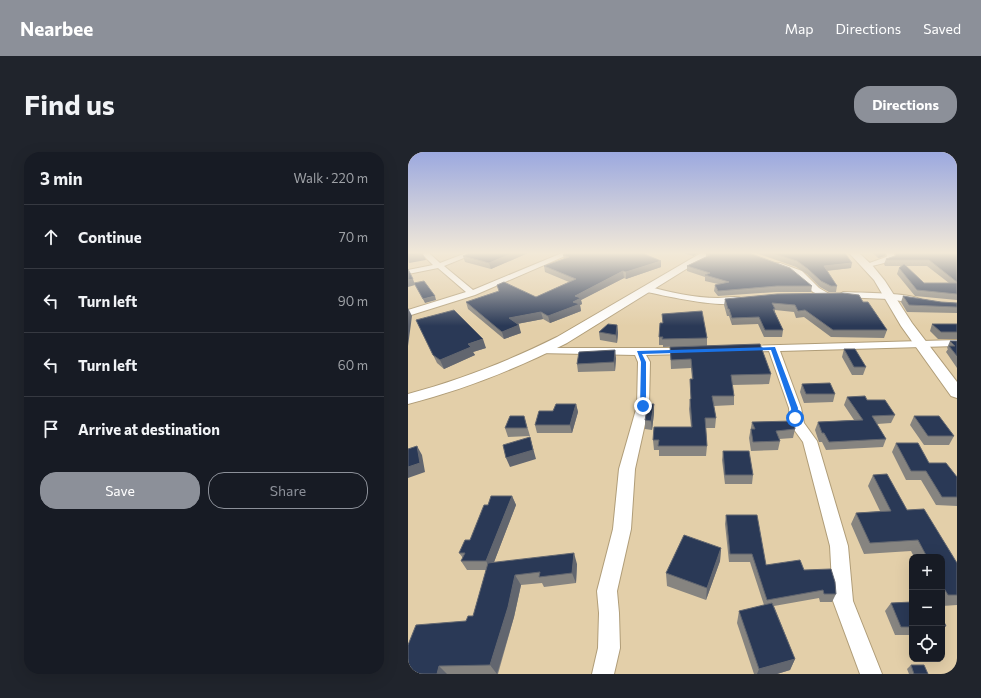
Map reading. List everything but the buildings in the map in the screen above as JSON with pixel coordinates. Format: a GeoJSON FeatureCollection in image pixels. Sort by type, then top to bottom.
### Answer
{"type":"FeatureCollection","features":[{"type":"Feature","properties":{"kind":"street"},"geometry":{"type":"LineString","coordinates":[[452,277],[472,293]]}},
{"type":"Feature","properties":{"kind":"street"},"geometry":{"type":"LineString","coordinates":[[408,312],[472,293],[510,277]]}},
{"type":"Feature","properties":{"kind":"street"},"geometry":{"type":"LineString","coordinates":[[408,399],[481,377],[542,351],[666,277]]}},
{"type":"Feature","properties":{"kind":"street"},"geometry":{"type":"LineString","coordinates":[[803,277],[816,290],[827,295]]}},
{"type":"Feature","properties":{"kind":"street"},"geometry":{"type":"LineString","coordinates":[[876,277],[920,345],[957,393]]}},
{"type":"Feature","properties":{"kind":"street"},"geometry":{"type":"LineString","coordinates":[[646,289],[695,300],[726,301],[748,299]]}},
{"type":"Feature","properties":{"kind":"street"},"geometry":{"type":"LineString","coordinates":[[806,296],[889,296],[932,303]]}},
{"type":"Feature","properties":{"kind":"street"},"geometry":{"type":"LineString","coordinates":[[734,350],[957,343]]}},
{"type":"Feature","properties":{"kind":"street"},"geometry":{"type":"LineString","coordinates":[[773,348],[795,408],[797,424],[810,441],[839,546],[843,601],[871,674]]}},
{"type":"Feature","properties":{"kind":"street"},"geometry":{"type":"LineString","coordinates":[[542,351],[694,351]]}},
{"type":"Feature","properties":{"kind":"street"},"geometry":{"type":"LineString","coordinates":[[603,674],[609,648],[607,591],[622,530],[627,469],[643,406],[644,362],[639,352]]}},
{"type":"Feature","properties":{"kind":"route"},"geometry":{"type":"LineString","coordinates":[[643,406],[644,362],[639,352],[773,348],[795,408],[795,418]]}}]}
